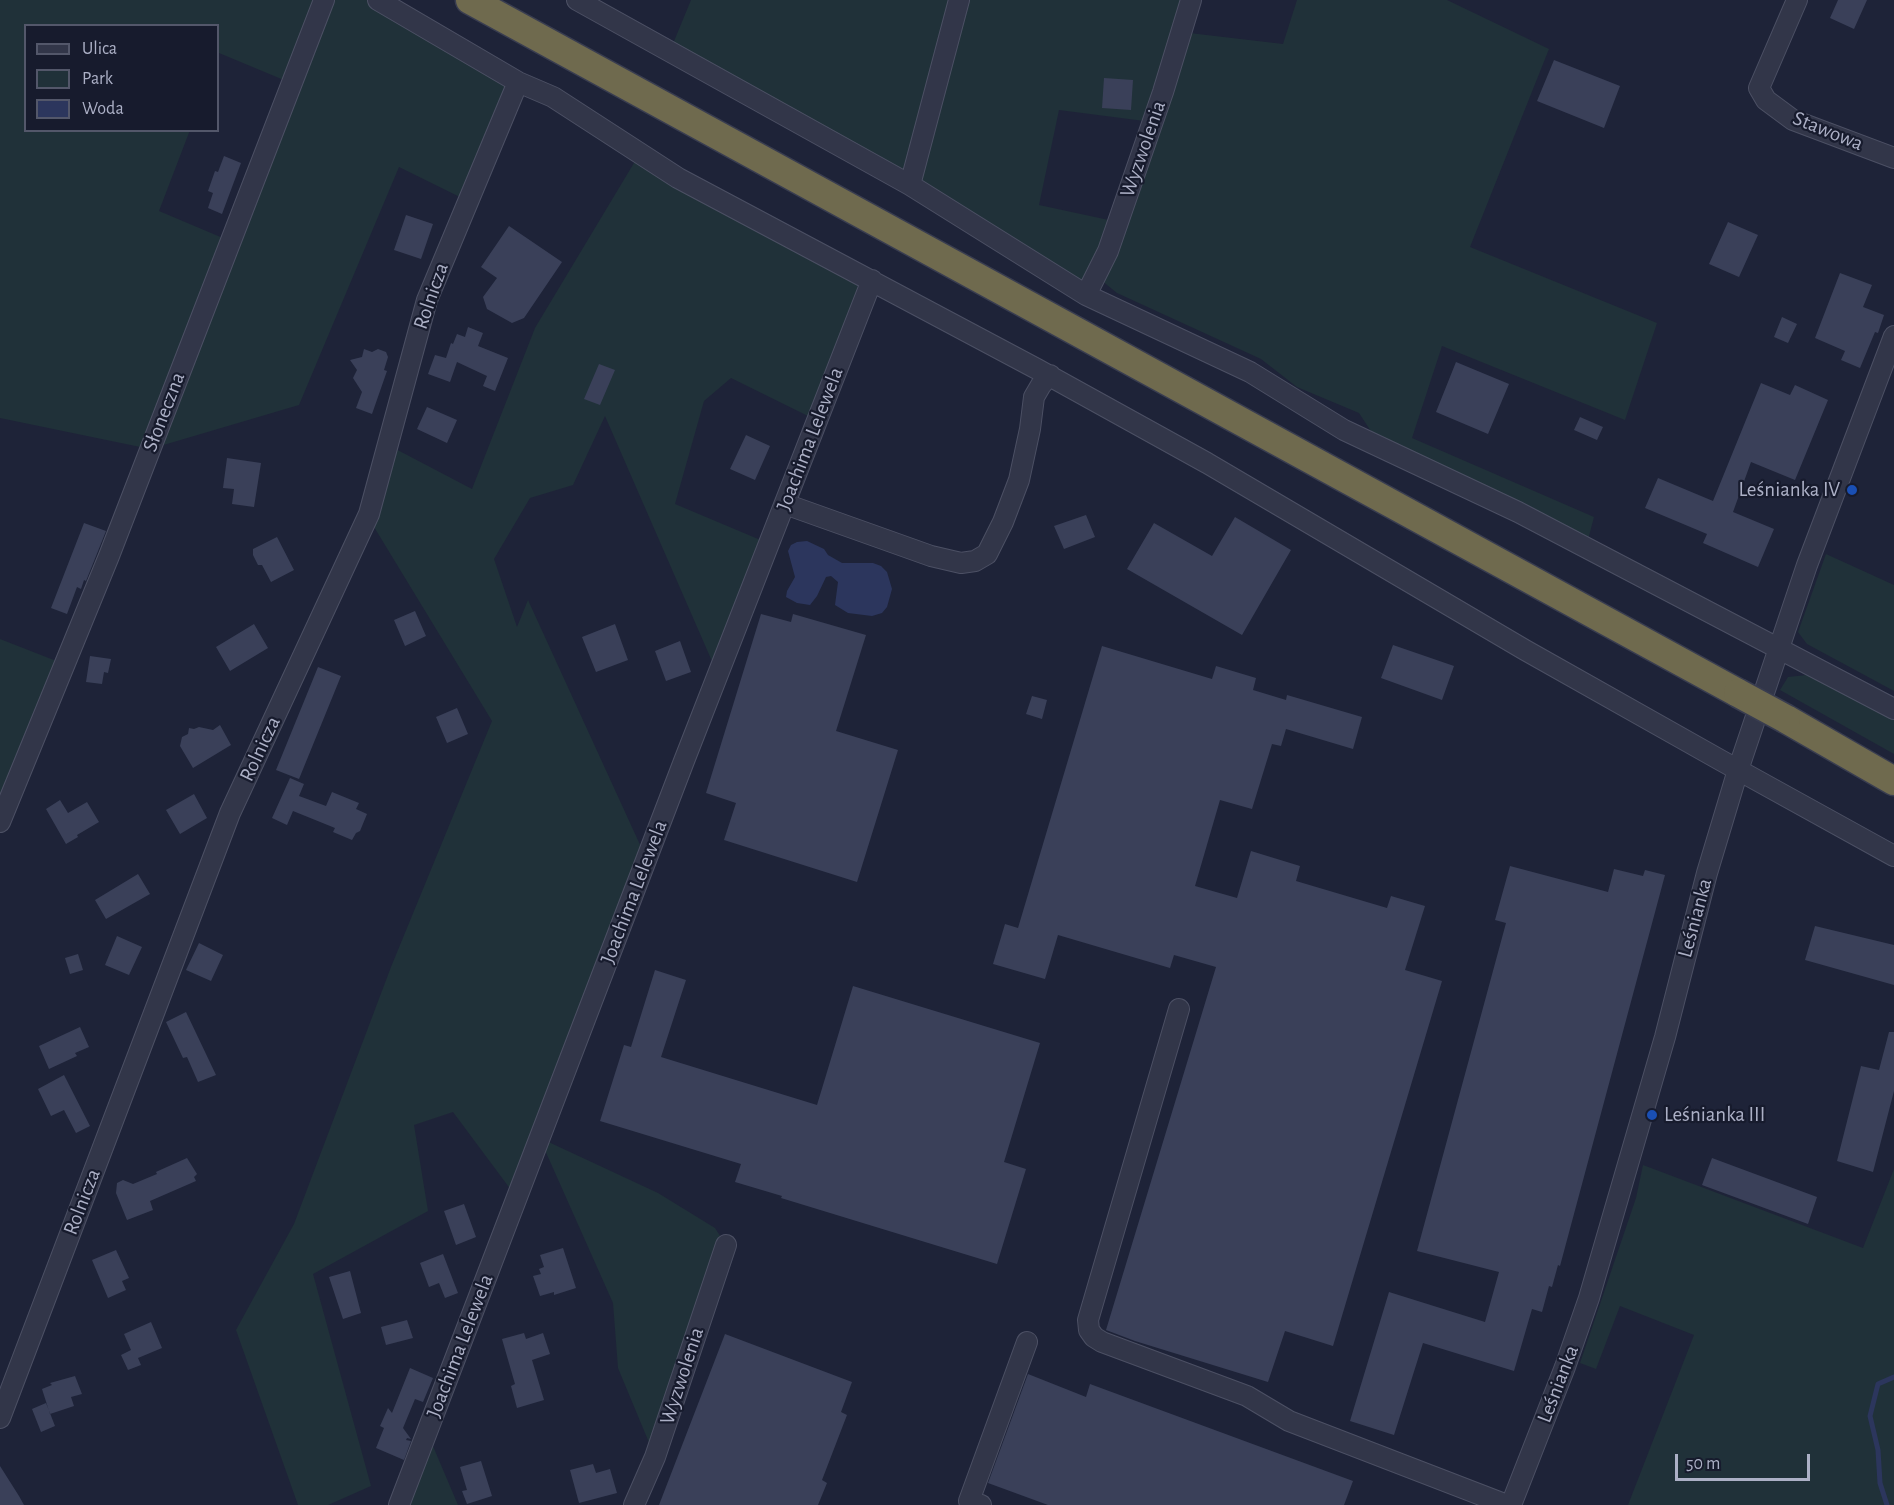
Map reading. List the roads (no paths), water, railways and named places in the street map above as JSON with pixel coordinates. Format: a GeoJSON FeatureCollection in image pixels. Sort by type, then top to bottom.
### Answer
{"type":"FeatureCollection","features":[{"type":"Feature","properties":{"kind":"highway"},"geometry":{"type":"LineString","coordinates":[[470,0],[1786,719],[1894,781]]}},
{"type":"Feature","properties":{"kind":"street","name":"Słoneczna"},"geometry":{"type":"LineString","coordinates":[[0,822],[109,556],[324,0]]}},
{"type":"Feature","properties":{"kind":"street"},"geometry":{"type":"LineString","coordinates":[[378,0],[518,82],[553,97],[678,178],[1050,375],[1365,554],[1440,601],[1894,856]]}},
{"type":"Feature","properties":{"kind":"street"},"geometry":{"type":"LineString","coordinates":[[577,0],[910,185],[1086,295],[1250,372],[1344,430],[1518,512],[1894,709]]}},
{"type":"Feature","properties":{"kind":"street"},"geometry":{"type":"LineString","coordinates":[[910,185],[959,0]]}},
{"type":"Feature","properties":{"kind":"street","name":"Wyzwolenia"},"geometry":{"type":"LineString","coordinates":[[1086,295],[1108,251],[1163,92],[1191,0]]}},
{"type":"Feature","properties":{"kind":"street","name":"Stawowa"},"geometry":{"type":"LineString","coordinates":[[1797,0],[1759,88],[1766,100],[1793,120],[1894,158]]}},
{"type":"Feature","properties":{"kind":"street","name":"Rolnicza"},"geometry":{"type":"LineString","coordinates":[[0,1418],[230,813],[369,514],[427,300],[518,82]]}},
{"type":"Feature","properties":{"kind":"street","name":"Joachima Lelewela"},"geometry":{"type":"LineString","coordinates":[[399,1505],[684,761],[872,280]]}},
{"type":"Feature","properties":{"kind":"street","name":"Leśnianka"},"geometry":{"type":"LineString","coordinates":[[1509,1505],[1565,1367],[1592,1287],[1665,1037],[1707,873],[1738,770],[1810,556],[1894,336]]}},
{"type":"Feature","properties":{"kind":"street"},"geometry":{"type":"LineString","coordinates":[[785,504],[931,556],[961,563],[975,561],[987,554],[1020,480],[1029,438],[1034,397],[1050,375]]}},
{"type":"Feature","properties":{"kind":"street"},"geometry":{"type":"LineString","coordinates":[[1179,1009],[1088,1320],[1089,1330],[1102,1342],[1247,1396],[1289,1421],[1509,1505]]}},
{"type":"Feature","properties":{"kind":"street","name":"Wyzwolenia"},"geometry":{"type":"LineString","coordinates":[[634,1505],[655,1457],[726,1245]]}},
{"type":"Feature","properties":{"kind":"street"},"geometry":{"type":"LineString","coordinates":[[981,1505],[969,1501],[1027,1342]]}},
{"type":"Feature","properties":{"kind":"water"},"geometry":{"type":"Polygon","coordinates":[[[807,541],[824,549],[828,555],[842,563],[873,563],[881,566],[887,572],[892,589],[887,607],[882,613],[872,616],[848,613],[835,605],[838,582],[831,576],[826,577],[810,605],[797,603],[786,597],[795,577],[788,551],[791,545],[807,541]]]}},
{"type":"Feature","properties":{"kind":"waterway"},"geometry":{"type":"LineString","coordinates":[[1887,1505],[1880,1483],[1878,1450],[1870,1416],[1878,1384],[1894,1377]]}},
{"type":"Feature","properties":{"kind":"place","name":"Leśnianka IV"},"geometry":{"type":"Point","coordinates":[1852,490]}},
{"type":"Feature","properties":{"kind":"place","name":"Leśnianka III"},"geometry":{"type":"Point","coordinates":[1652,1115]}}]}
